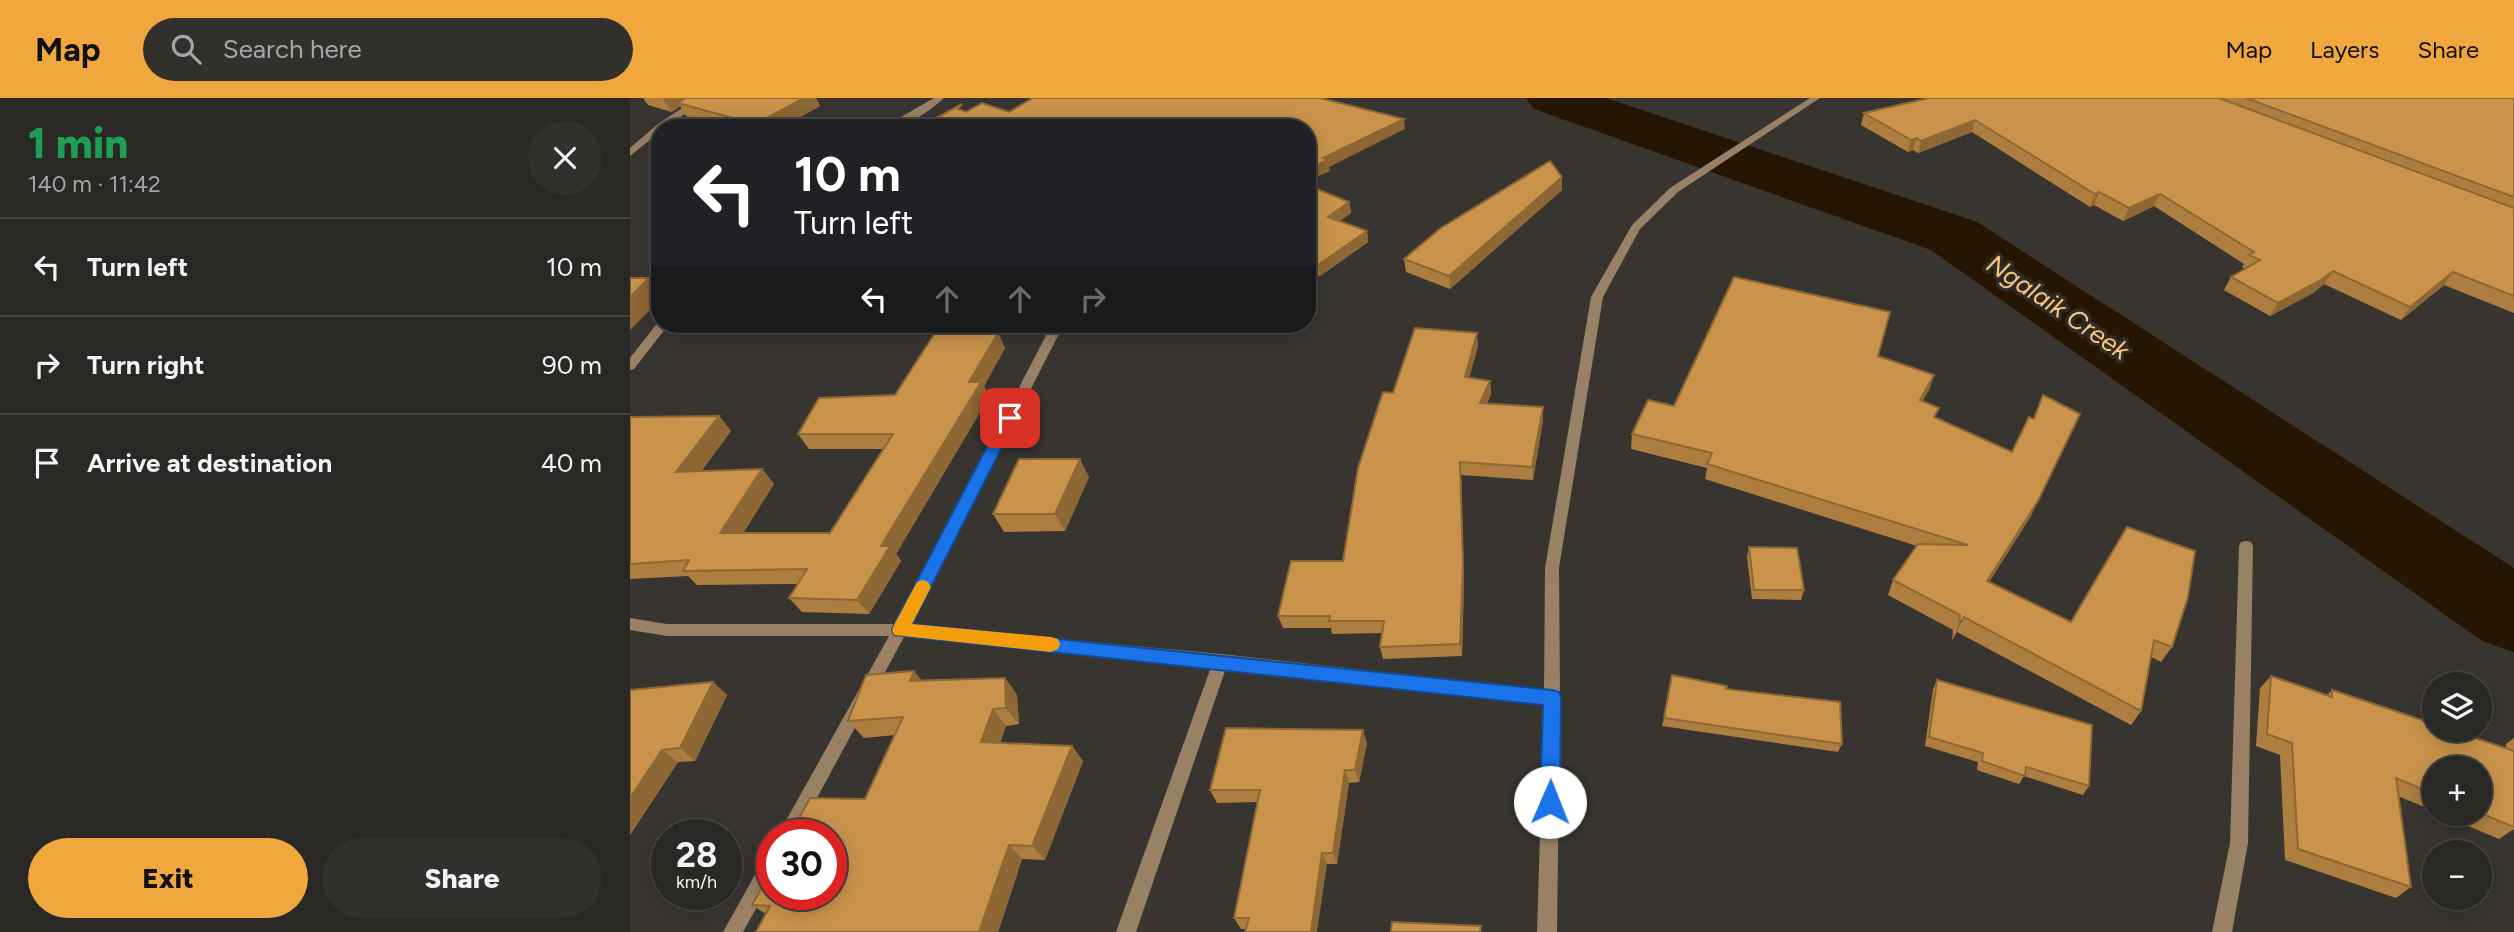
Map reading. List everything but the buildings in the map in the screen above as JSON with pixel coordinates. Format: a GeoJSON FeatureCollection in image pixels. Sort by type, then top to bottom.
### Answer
{"type":"FeatureCollection","features":[{"type":"Feature","properties":{"kind":"street"},"geometry":{"type":"LineString","coordinates":[[672,119],[703,98]]}},
{"type":"Feature","properties":{"kind":"street"},"geometry":{"type":"LineString","coordinates":[[903,119],[940,98]]}},
{"type":"Feature","properties":{"kind":"street"},"geometry":{"type":"LineString","coordinates":[[1547,932],[1552,568],[1597,297],[1636,227],[1674,190],[1811,100]]}},
{"type":"Feature","properties":{"kind":"street"},"geometry":{"type":"LineString","coordinates":[[630,153],[651,135]]}},
{"type":"Feature","properties":{"kind":"street"},"geometry":{"type":"LineString","coordinates":[[630,366],[656,333]]}},
{"type":"Feature","properties":{"kind":"street"},"geometry":{"type":"LineString","coordinates":[[796,819],[901,630],[1053,333]]}},
{"type":"Feature","properties":{"kind":"street"},"geometry":{"type":"LineString","coordinates":[[2221,932],[2239,843],[2246,546]]}},
{"type":"Feature","properties":{"kind":"street"},"geometry":{"type":"LineString","coordinates":[[630,624],[667,631],[901,630],[1220,661],[1552,698]]}},
{"type":"Feature","properties":{"kind":"street"},"geometry":{"type":"LineString","coordinates":[[1126,932],[1220,661]]}},
{"type":"Feature","properties":{"kind":"street"},"geometry":{"type":"LineString","coordinates":[[733,932],[756,890]]}},
{"type":"Feature","properties":{"kind":"waterway","name":"Ngalaik Creek"},"geometry":{"type":"LineString","coordinates":[[1553,98],[1954,236],[2514,615]]}},
{"type":"Feature","properties":{"kind":"slow traffic"},"geometry":{"type":"LineString","coordinates":[[923,587],[901,630],[1051,644]]}},
{"type":"Feature","properties":{"kind":"route"},"geometry":{"type":"LineString","coordinates":[[1010,418],[901,630],[1220,661],[1552,698],[1550,802]]}}]}
